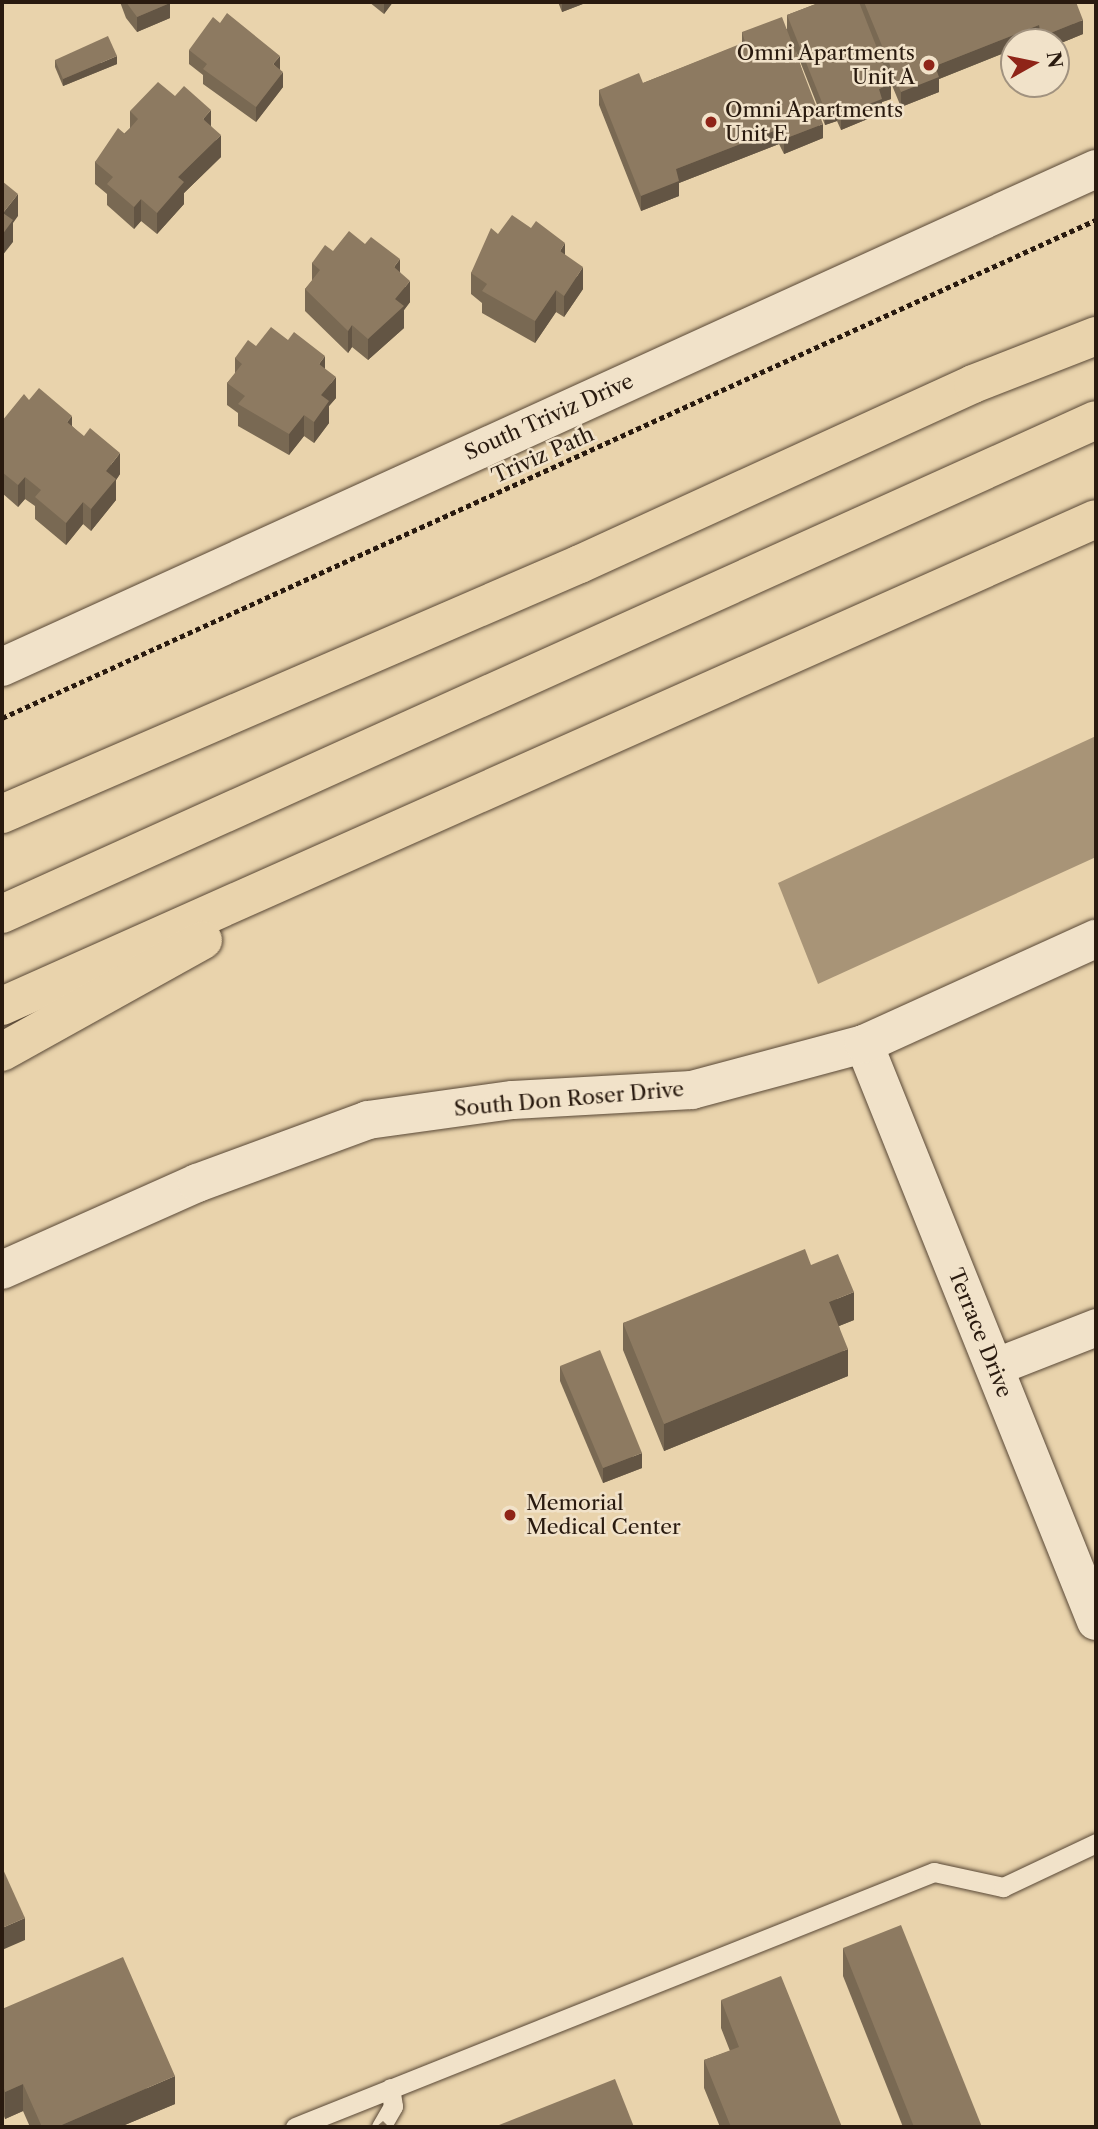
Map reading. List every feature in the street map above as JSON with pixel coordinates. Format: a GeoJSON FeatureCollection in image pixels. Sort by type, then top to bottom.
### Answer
{"type":"FeatureCollection","features":[{"type":"Feature","properties":{"kind":"highway"},"geometry":{"type":"LineString","coordinates":[[2,814],[580,564],[973,384],[1096,336]]}},
{"type":"Feature","properties":{"kind":"highway"},"geometry":{"type":"LineString","coordinates":[[2,914],[1096,420]]}},
{"type":"Feature","properties":{"kind":"highway"},"geometry":{"type":"LineString","coordinates":[[2,1006],[1096,519]]}},
{"type":"Feature","properties":{"kind":"highway"},"geometry":{"type":"LineString","coordinates":[[2,1052],[400,828]]}},
{"type":"Feature","properties":{"kind":"street","name":"South Triviz Drive"},"geometry":{"type":"LineString","coordinates":[[2,667],[1096,169]]}},
{"type":"Feature","properties":{"kind":"street","name":"South Don Roser Drive"},"geometry":{"type":"LineString","coordinates":[[2,1270],[197,1183],[368,1120],[513,1100],[692,1090],[864,1044],[1096,939]]}},
{"type":"Feature","properties":{"kind":"street","name":"Terrace Drive"},"geometry":{"type":"LineString","coordinates":[[864,1044],[1096,1621]]}},
{"type":"Feature","properties":{"kind":"street"},"geometry":{"type":"LineString","coordinates":[[994,1367],[1096,1327]]}},
{"type":"Feature","properties":{"kind":"lane"},"geometry":{"type":"LineString","coordinates":[[295,2127],[934,1872],[1003,1887],[1096,1843]]}},
{"type":"Feature","properties":{"kind":"lane"},"geometry":{"type":"LineString","coordinates":[[382,2127],[393,2106],[390,2088]]}},
{"type":"Feature","properties":{"kind":"path","name":"Triviz Path"},"geometry":{"type":"LineString","coordinates":[[2,718],[1096,220]]}},
{"type":"Feature","properties":{"kind":"shaded area"},"geometry":{"type":"Polygon","coordinates":[[[1096,736],[1096,857],[818,984],[778,883],[1096,736]]]}},
{"type":"Feature","properties":{"kind":"building"},"geometry":{"type":"Polygon","coordinates":[[[126,2],[170,2],[170,3],[137,17],[126,2]]]}},
{"type":"Feature","properties":{"kind":"building"},"geometry":{"type":"Polygon","coordinates":[[[821,2],[859,2],[891,84],[879,89],[882,99],[841,115],[837,106],[825,110],[787,15],[821,2]]]}},
{"type":"Feature","properties":{"kind":"building","name":"Omni Apartments Unit A"},"geometry":{"type":"Polygon","coordinates":[[[864,2],[1076,2],[1083,20],[1063,28],[1040,28],[1039,25],[1031,28],[1000,28],[1000,40],[935,66],[939,77],[901,92],[864,2]]]}},
{"type":"Feature","properties":{"kind":"building"},"geometry":{"type":"Polygon","coordinates":[[[227,13],[280,56],[273,64],[283,72],[256,107],[203,69],[207,64],[189,50],[213,17],[220,23],[227,13]]]}},
{"type":"Feature","properties":{"kind":"building","name":"Omni Apartments Unit E"},"geometry":{"type":"Polygon","coordinates":[[[782,17],[823,124],[784,139],[779,129],[676,169],[679,181],[641,196],[599,90],[639,73],[643,83],[745,42],[742,32],[782,17]]]}},
{"type":"Feature","properties":{"kind":"building"},"geometry":{"type":"Polygon","coordinates":[[[108,36],[117,56],[63,79],[55,60],[108,36]]]}},
{"type":"Feature","properties":{"kind":"building"},"geometry":{"type":"Polygon","coordinates":[[[158,82],[175,96],[184,86],[211,110],[203,119],[221,135],[178,177],[184,182],[157,213],[141,199],[134,207],[107,184],[113,177],[95,162],[118,128],[125,134],[138,119],[130,111],[158,82]]]}},
{"type":"Feature","properties":{"kind":"building"},"geometry":{"type":"Polygon","coordinates":[[[2,181],[18,194],[3,213],[13,220],[2,235],[2,181]]]}},
{"type":"Feature","properties":{"kind":"building"},"geometry":{"type":"Polygon","coordinates":[[[512,215],[531,228],[536,221],[565,243],[560,251],[583,267],[564,296],[556,290],[535,321],[482,291],[487,284],[471,273],[491,228],[498,234],[512,215]]]}},
{"type":"Feature","properties":{"kind":"building"},"geometry":{"type":"Polygon","coordinates":[[[349,231],[365,244],[371,237],[400,259],[394,267],[410,281],[395,299],[404,306],[368,339],[352,325],[348,331],[305,289],[320,270],[312,263],[325,245],[333,251],[349,231]]]}},
{"type":"Feature","properties":{"kind":"building"},"geometry":{"type":"Polygon","coordinates":[[[271,327],[288,340],[294,332],[325,356],[319,364],[336,377],[321,395],[329,401],[314,422],[304,415],[289,434],[238,404],[245,396],[227,383],[242,364],[235,358],[248,340],[256,346],[271,327]]]}},
{"type":"Feature","properties":{"kind":"building"},"geometry":{"type":"Polygon","coordinates":[[[39,388],[72,416],[67,422],[84,436],[90,428],[120,453],[106,471],[116,479],[91,509],[83,502],[66,523],[35,497],[41,490],[25,477],[18,485],[2,472],[2,421],[24,394],[29,400],[39,388]]]}},
{"type":"Feature","properties":{"kind":"building"},"geometry":{"type":"Polygon","coordinates":[[[805,1249],[811,1265],[838,1254],[854,1292],[829,1302],[848,1349],[664,1424],[623,1323],[805,1249]]]}},
{"type":"Feature","properties":{"kind":"building"},"geometry":{"type":"Polygon","coordinates":[[[600,1350],[642,1453],[603,1468],[560,1366],[600,1350]]]}},
{"type":"Feature","properties":{"kind":"building"},"geometry":{"type":"Polygon","coordinates":[[[2,1867],[25,1918],[2,1928],[2,1867]]]}},
{"type":"Feature","properties":{"kind":"building"},"geometry":{"type":"Polygon","coordinates":[[[901,1925],[982,2127],[914,2127],[843,1948],[901,1925]]]}},
{"type":"Feature","properties":{"kind":"building"},"geometry":{"type":"Polygon","coordinates":[[[123,1957],[175,2076],[57,2127],[42,2127],[23,2084],[5,2092],[2,2083],[2,2009],[123,1957]]]}},
{"type":"Feature","properties":{"kind":"building"},"geometry":{"type":"Polygon","coordinates":[[[781,1976],[842,2127],[731,2127],[704,2060],[739,2047],[721,2000],[781,1976]]]}},
{"type":"Feature","properties":{"kind":"building"},"geometry":{"type":"Polygon","coordinates":[[[615,2079],[634,2127],[494,2127],[615,2079]]]}},
{"type":"Feature","properties":{"kind":"building"},"geometry":{"type":"Polygon","coordinates":[[[383,2121],[389,2127],[376,2127],[383,2121]]]}},
{"type":"Feature","properties":{"kind":"place","name":"Omni Apartments Unit A"},"geometry":{"type":"Point","coordinates":[929,65]}},
{"type":"Feature","properties":{"kind":"place","name":"Omni Apartments Unit E"},"geometry":{"type":"Point","coordinates":[711,122]}},
{"type":"Feature","properties":{"kind":"place","name":"Memorial Medical Center"},"geometry":{"type":"Point","coordinates":[510,1515]}}]}
